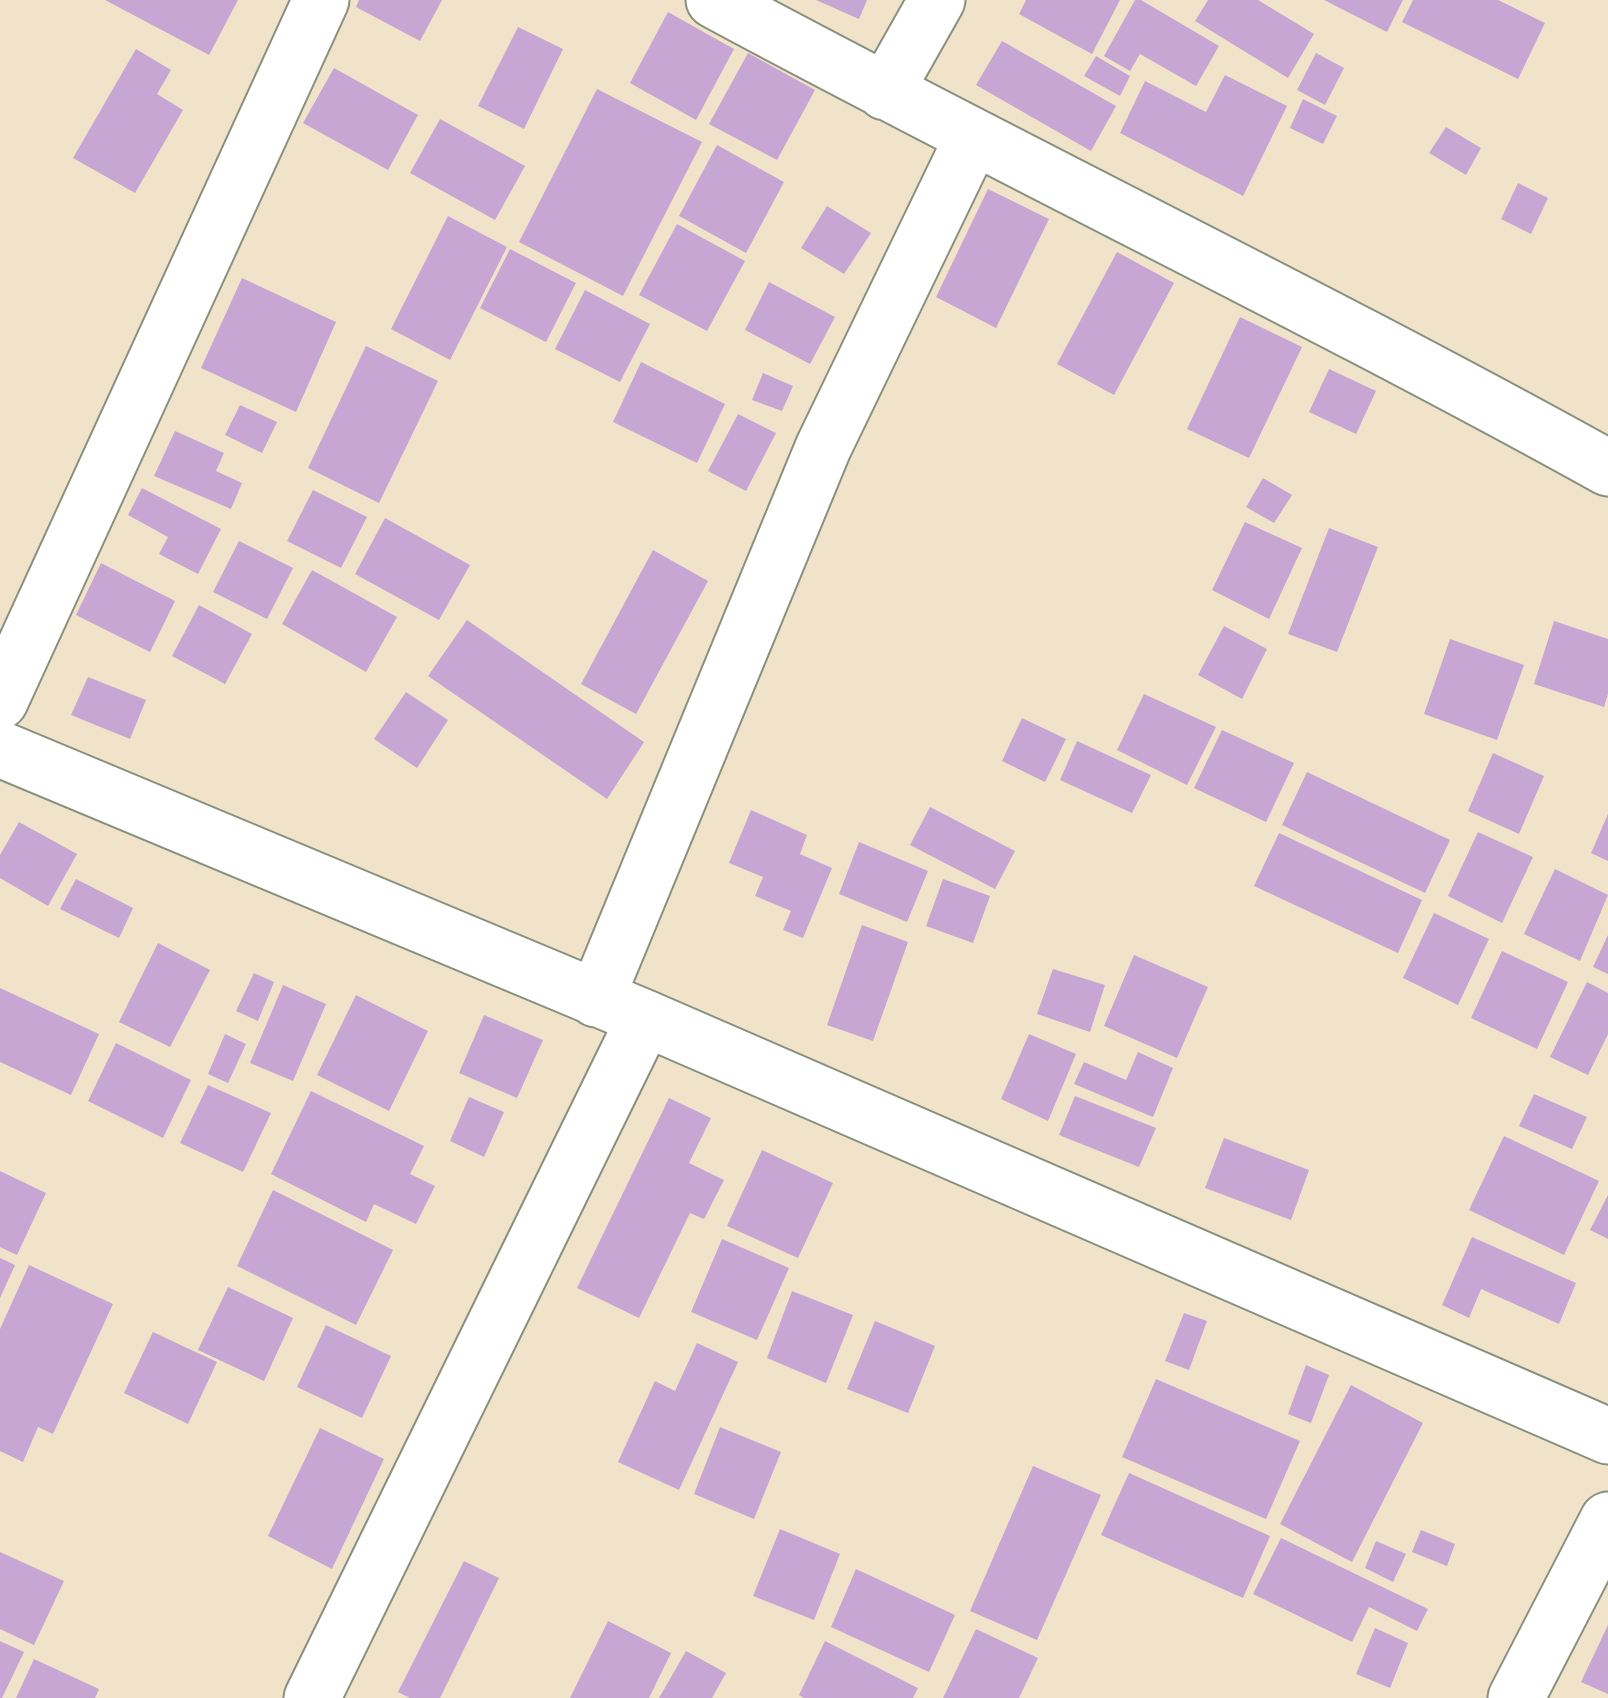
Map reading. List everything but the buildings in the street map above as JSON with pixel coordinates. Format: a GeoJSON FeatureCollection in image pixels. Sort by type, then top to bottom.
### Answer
{"type":"FeatureCollection","features":[{"type":"Feature","properties":{"kind":"street"},"geometry":{"type":"LineString","coordinates":[[0,701],[321,0]]}},
{"type":"Feature","properties":{"kind":"street"},"geometry":{"type":"LineString","coordinates":[[714,0],[1472,392],[1608,468]]}},
{"type":"Feature","properties":{"kind":"street"},"geometry":{"type":"LineString","coordinates":[[886,92],[937,0]]}},
{"type":"Feature","properties":{"kind":"street"},"geometry":{"type":"LineString","coordinates":[[596,998],[823,448],[973,136]]}},
{"type":"Feature","properties":{"kind":"street"},"geometry":{"type":"LineString","coordinates":[[0,749],[645,1018],[1608,1436]]}},
{"type":"Feature","properties":{"kind":"street"},"geometry":{"type":"LineString","coordinates":[[312,1698],[645,1018]]}},
{"type":"Feature","properties":{"kind":"street"},"geometry":{"type":"LineString","coordinates":[[1516,1698],[1608,1520]]}}]}
